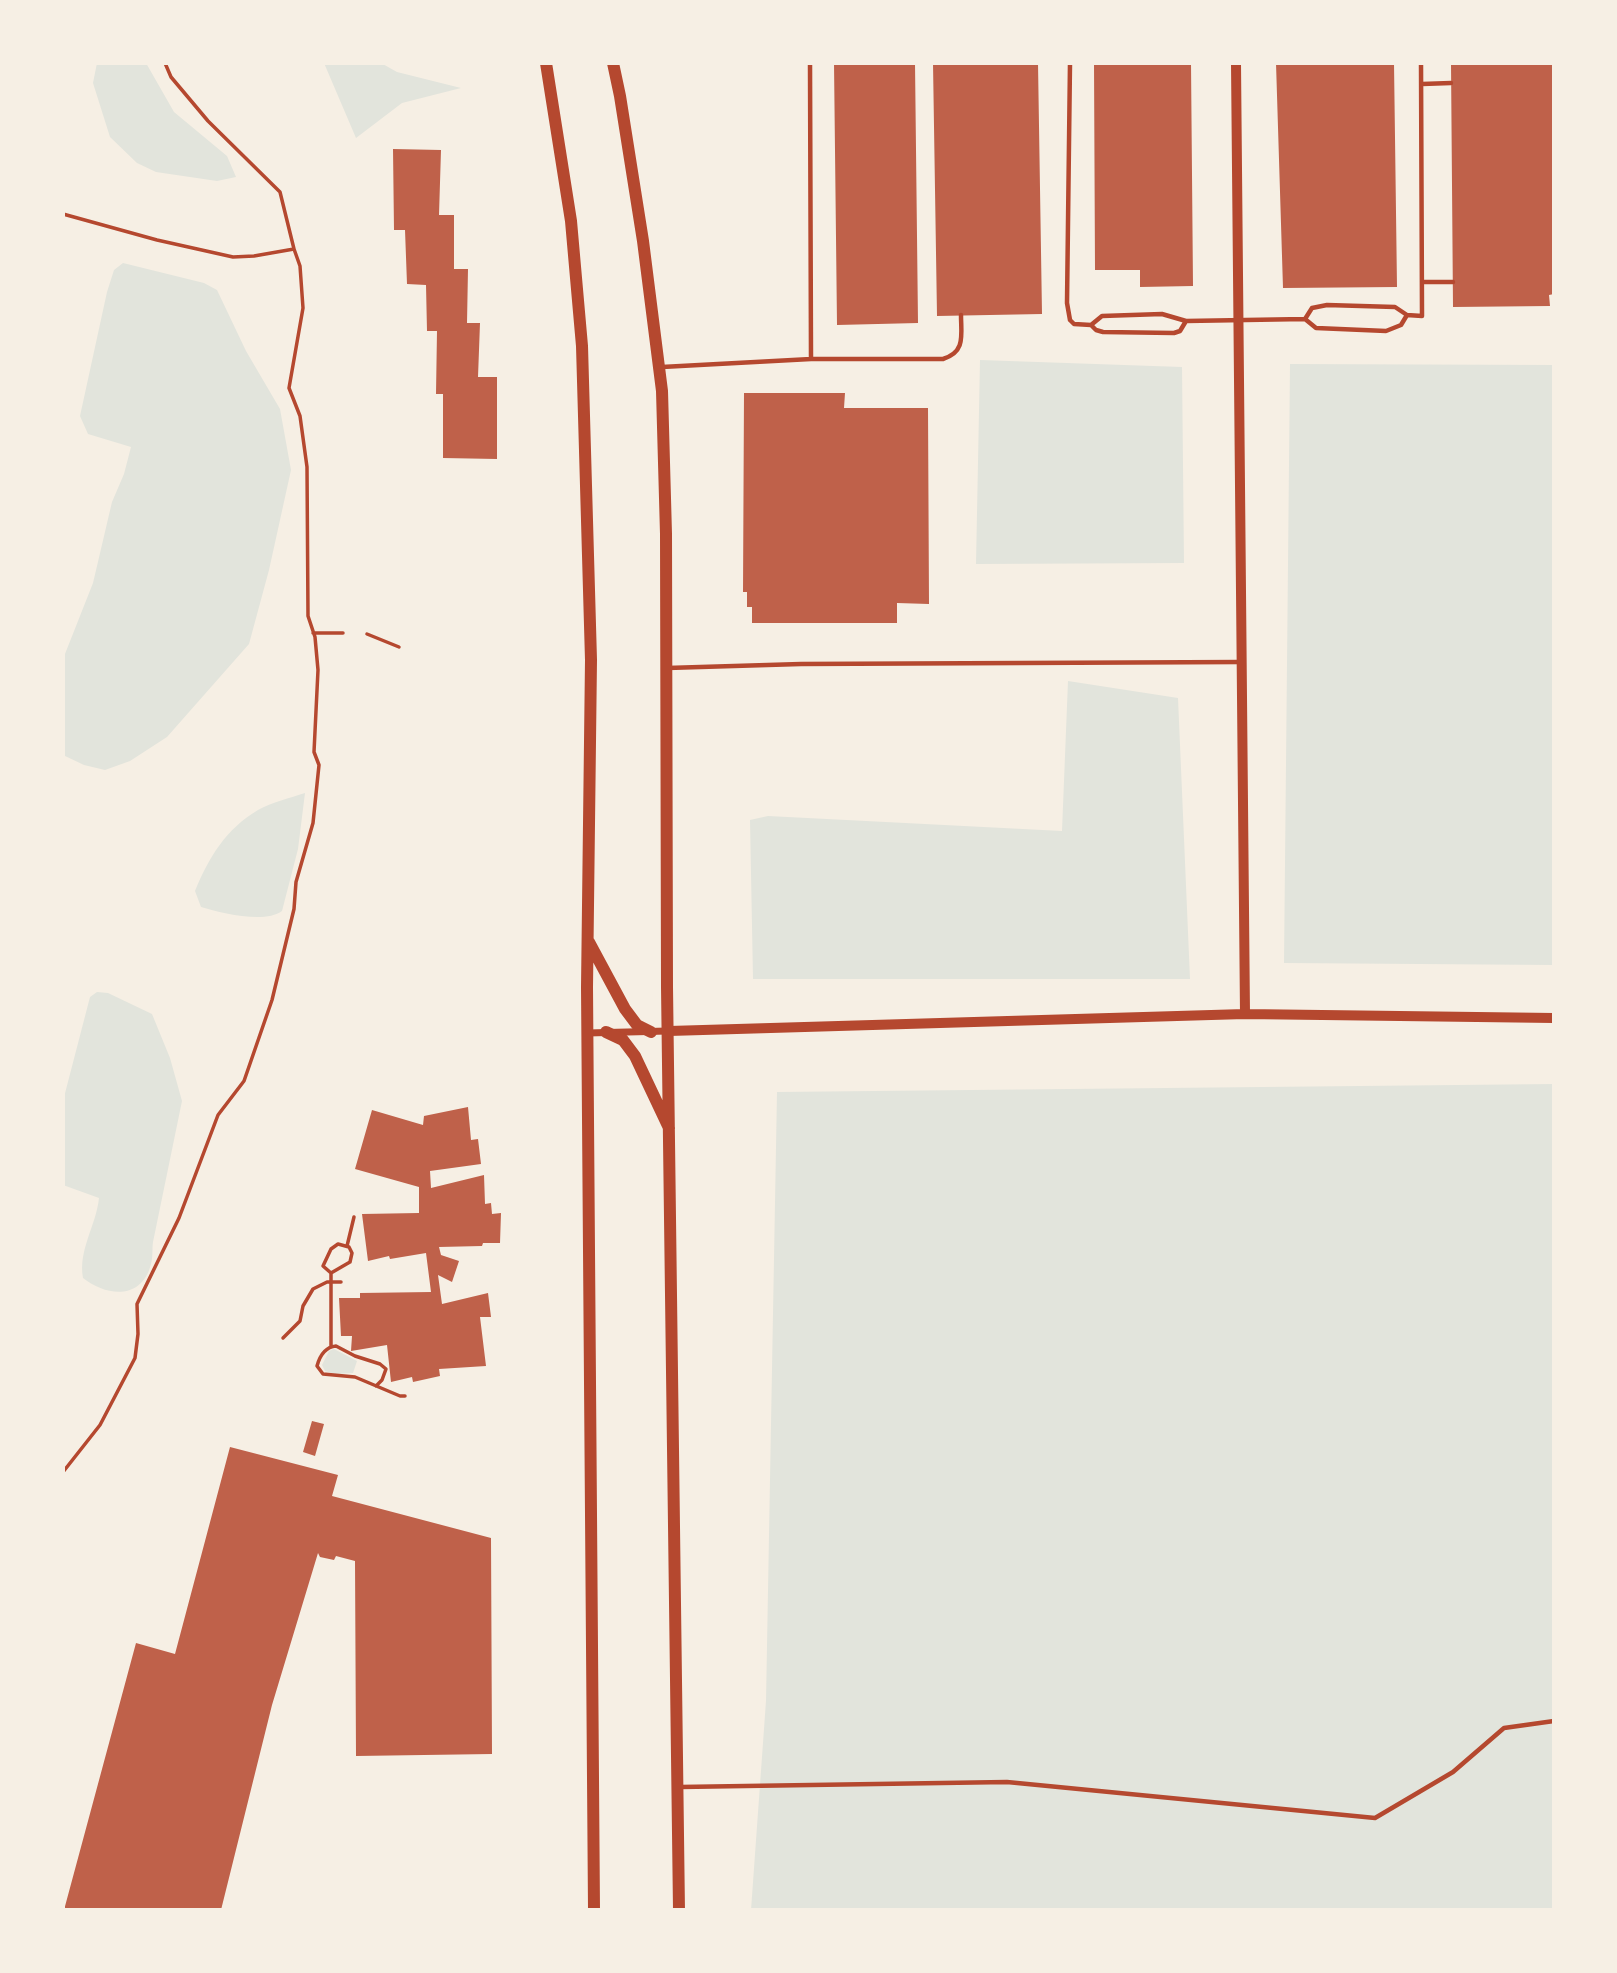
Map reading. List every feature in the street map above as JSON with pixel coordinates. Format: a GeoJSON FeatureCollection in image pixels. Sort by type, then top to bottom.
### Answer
{"type":"FeatureCollection","features":[{"type":"Feature","properties":{"kind":"main road"},"geometry":{"type":"LineString","coordinates":[[546,63],[571,221],[582,346],[591,660],[587,1033],[594,1910]]}},
{"type":"Feature","properties":{"kind":"main road"},"geometry":{"type":"LineString","coordinates":[[612,63],[620,96],[643,241],[662,391],[666,534],[679,1910]]}},
{"type":"Feature","properties":{"kind":"main road"},"geometry":{"type":"LineString","coordinates":[[587,938],[625,1009],[637,1025],[651,1032]]}},
{"type":"Feature","properties":{"kind":"main road"},"geometry":{"type":"LineString","coordinates":[[606,1032],[623,1040],[635,1056],[670,1132]]}},
{"type":"Feature","properties":{"kind":"street"},"geometry":{"type":"LineString","coordinates":[[1236,63],[1245,1014]]}},
{"type":"Feature","properties":{"kind":"street"},"geometry":{"type":"LineString","coordinates":[[587,1033],[1245,1014],[1554,1018]]}},
{"type":"Feature","properties":{"kind":"lane"},"geometry":{"type":"LineString","coordinates":[[810,63],[811,359]]}},
{"type":"Feature","properties":{"kind":"lane"},"geometry":{"type":"LineString","coordinates":[[1070,63],[1070,320],[1074,324],[1091,325],[1103,332],[1174,333],[1180,331],[1186,321]]}},
{"type":"Feature","properties":{"kind":"lane"},"geometry":{"type":"LineString","coordinates":[[1306,319],[1312,308],[1327,305],[1395,307],[1407,316],[1422,316],[1422,63]]}},
{"type":"Feature","properties":{"kind":"lane"},"geometry":{"type":"LineString","coordinates":[[1422,84],[1451,83]]}},
{"type":"Feature","properties":{"kind":"lane"},"geometry":{"type":"LineString","coordinates":[[1422,282],[1452,282]]}},
{"type":"Feature","properties":{"kind":"lane"},"geometry":{"type":"LineString","coordinates":[[1091,325],[1102,316],[1162,314],[1186,321],[1306,319],[1316,328],[1386,331],[1401,325],[1407,316]]}},
{"type":"Feature","properties":{"kind":"lane"},"geometry":{"type":"LineString","coordinates":[[659,367],[811,359],[943,359],[954,356],[960,345],[961,315]]}},
{"type":"Feature","properties":{"kind":"lane"},"geometry":{"type":"LineString","coordinates":[[666,668],[801,664],[1241,662]]}},
{"type":"Feature","properties":{"kind":"lane"},"geometry":{"type":"LineString","coordinates":[[678,1787],[1006,1782],[1374,1818],[1453,1772],[1504,1728],[1554,1721]]}},
{"type":"Feature","properties":{"kind":"path"},"geometry":{"type":"LineString","coordinates":[[63,1472],[100,1425],[135,1358],[138,1334],[137,1304],[179,1218],[218,1115],[244,1081],[270,1009],[294,909],[296,882],[313,823],[319,765],[314,752],[318,670],[308,615],[307,467],[300,416],[289,388],[303,308],[300,266],[280,192],[208,121],[172,77],[165,63]]}},
{"type":"Feature","properties":{"kind":"path"},"geometry":{"type":"LineString","coordinates":[[63,214],[156,240],[233,257],[294,249]]}},
{"type":"Feature","properties":{"kind":"path"},"geometry":{"type":"LineString","coordinates":[[313,633],[343,633]]}},
{"type":"Feature","properties":{"kind":"path"},"geometry":{"type":"LineString","coordinates":[[367,634],[399,647]]}},
{"type":"Feature","properties":{"kind":"path"},"geometry":{"type":"LineString","coordinates":[[347,1246],[354,1217]]}},
{"type":"Feature","properties":{"kind":"path"},"geometry":{"type":"LineString","coordinates":[[331,1273],[345,1267],[352,1259],[352,1253],[347,1246],[338,1244],[325,1259],[323,1266],[331,1273],[331,1346]]}},
{"type":"Feature","properties":{"kind":"path"},"geometry":{"type":"LineString","coordinates":[[283,1338],[300,1321],[303,1306],[313,1289],[331,1282],[341,1282]]}},
{"type":"Feature","properties":{"kind":"path"},"geometry":{"type":"LineString","coordinates":[[376,1386],[382,1381],[386,1369],[336,1346],[324,1351],[317,1366],[323,1374],[329,1377],[355,1377],[376,1386],[400,1396],[405,1396]]}},
{"type":"Feature","properties":{"kind":"shaded area"},"geometry":{"type":"Polygon","coordinates":[[[97,63],[146,63],[174,112],[227,156],[236,177],[217,181],[156,172],[137,163],[110,137],[93,83],[97,63]]]}},
{"type":"Feature","properties":{"kind":"shaded area"},"geometry":{"type":"Polygon","coordinates":[[[324,63],[381,63],[397,72],[461,88],[402,103],[356,138],[324,63]]]}},
{"type":"Feature","properties":{"kind":"shaded area"},"geometry":{"type":"Polygon","coordinates":[[[123,263],[204,283],[217,290],[246,351],[280,409],[291,470],[249,644],[167,737],[130,761],[105,770],[84,765],[63,755],[63,659],[93,583],[112,502],[124,474],[131,447],[88,434],[80,416],[107,292],[114,270],[123,263]]]}},
{"type":"Feature","properties":{"kind":"shaded area"},"geometry":{"type":"Polygon","coordinates":[[[980,360],[1182,367],[1184,563],[976,564],[980,360]]]}},
{"type":"Feature","properties":{"kind":"shaded area"},"geometry":{"type":"Polygon","coordinates":[[[1290,364],[1554,365],[1554,965],[1284,963],[1290,364]]]}},
{"type":"Feature","properties":{"kind":"shaded area"},"geometry":{"type":"Polygon","coordinates":[[[1068,681],[1178,698],[1190,979],[753,979],[750,820],[768,816],[1062,831],[1068,681]]]}},
{"type":"Feature","properties":{"kind":"shaded area"},"geometry":{"type":"Polygon","coordinates":[[[305,793],[298,849],[282,911],[265,917],[254,917],[201,907],[195,891],[213,855],[228,835],[258,810],[305,793]]]}},
{"type":"Feature","properties":{"kind":"shaded area"},"geometry":{"type":"Polygon","coordinates":[[[97,992],[108,993],[152,1014],[170,1058],[182,1101],[153,1242],[151,1264],[140,1284],[123,1292],[102,1289],[83,1278],[85,1248],[99,1198],[63,1185],[63,1101],[90,997],[97,992]]]}},
{"type":"Feature","properties":{"kind":"shaded area"},"geometry":{"type":"Polygon","coordinates":[[[1554,1084],[1554,1910],[751,1910],[766,1701],[777,1092],[1554,1084]]]}},
{"type":"Feature","properties":{"kind":"shaded area"},"geometry":{"type":"Polygon","coordinates":[[[334,1349],[357,1361],[353,1373],[335,1374],[325,1371],[322,1365],[329,1351],[334,1349]]]}},
{"type":"Feature","properties":{"kind":"building"},"geometry":{"type":"Polygon","coordinates":[[[834,63],[915,63],[918,323],[837,325],[834,63]]]}},
{"type":"Feature","properties":{"kind":"building"},"geometry":{"type":"Polygon","coordinates":[[[933,63],[1038,63],[1042,314],[937,316],[933,63]]]}},
{"type":"Feature","properties":{"kind":"building"},"geometry":{"type":"Polygon","coordinates":[[[1094,63],[1191,63],[1193,286],[1140,287],[1140,270],[1095,270],[1094,63]]]}},
{"type":"Feature","properties":{"kind":"building"},"geometry":{"type":"Polygon","coordinates":[[[1276,63],[1394,63],[1397,287],[1283,288],[1276,63]]]}},
{"type":"Feature","properties":{"kind":"building"},"geometry":{"type":"Polygon","coordinates":[[[1451,63],[1554,63],[1554,294],[1549,295],[1550,306],[1453,307],[1451,63]]]}},
{"type":"Feature","properties":{"kind":"building"},"geometry":{"type":"Polygon","coordinates":[[[393,149],[441,150],[439,215],[454,215],[454,269],[468,269],[467,323],[480,323],[478,377],[497,377],[497,459],[443,458],[443,394],[436,394],[437,331],[427,331],[426,285],[407,284],[405,230],[394,230],[393,149]]]}},
{"type":"Feature","properties":{"kind":"building"},"geometry":{"type":"Polygon","coordinates":[[[744,393],[845,393],[844,408],[928,408],[929,604],[897,603],[897,623],[752,623],[752,607],[747,607],[747,592],[743,592],[744,393]]]}},
{"type":"Feature","properties":{"kind":"building"},"geometry":{"type":"Polygon","coordinates":[[[468,1107],[471,1140],[478,1139],[481,1164],[430,1171],[431,1188],[484,1175],[485,1204],[491,1203],[492,1214],[501,1213],[500,1243],[439,1247],[441,1255],[459,1261],[452,1282],[438,1275],[442,1304],[488,1293],[491,1317],[480,1317],[486,1366],[439,1369],[440,1376],[413,1382],[412,1377],[391,1382],[387,1345],[351,1351],[352,1336],[341,1336],[339,1298],[360,1298],[360,1293],[431,1292],[426,1253],[368,1261],[362,1214],[419,1213],[419,1187],[355,1169],[372,1110],[423,1125],[424,1116],[468,1107]]]}},
{"type":"Feature","properties":{"kind":"building"},"geometry":{"type":"Polygon","coordinates":[[[312,1421],[324,1424],[315,1456],[303,1452],[312,1421]]]}},
{"type":"Feature","properties":{"kind":"building"},"geometry":{"type":"Polygon","coordinates":[[[230,1447],[338,1475],[332,1496],[491,1538],[492,1754],[356,1756],[355,1561],[336,1556],[334,1560],[320,1557],[318,1553],[272,1705],[221,1910],[64,1910],[136,1643],[175,1654],[230,1447]]]}}]}
